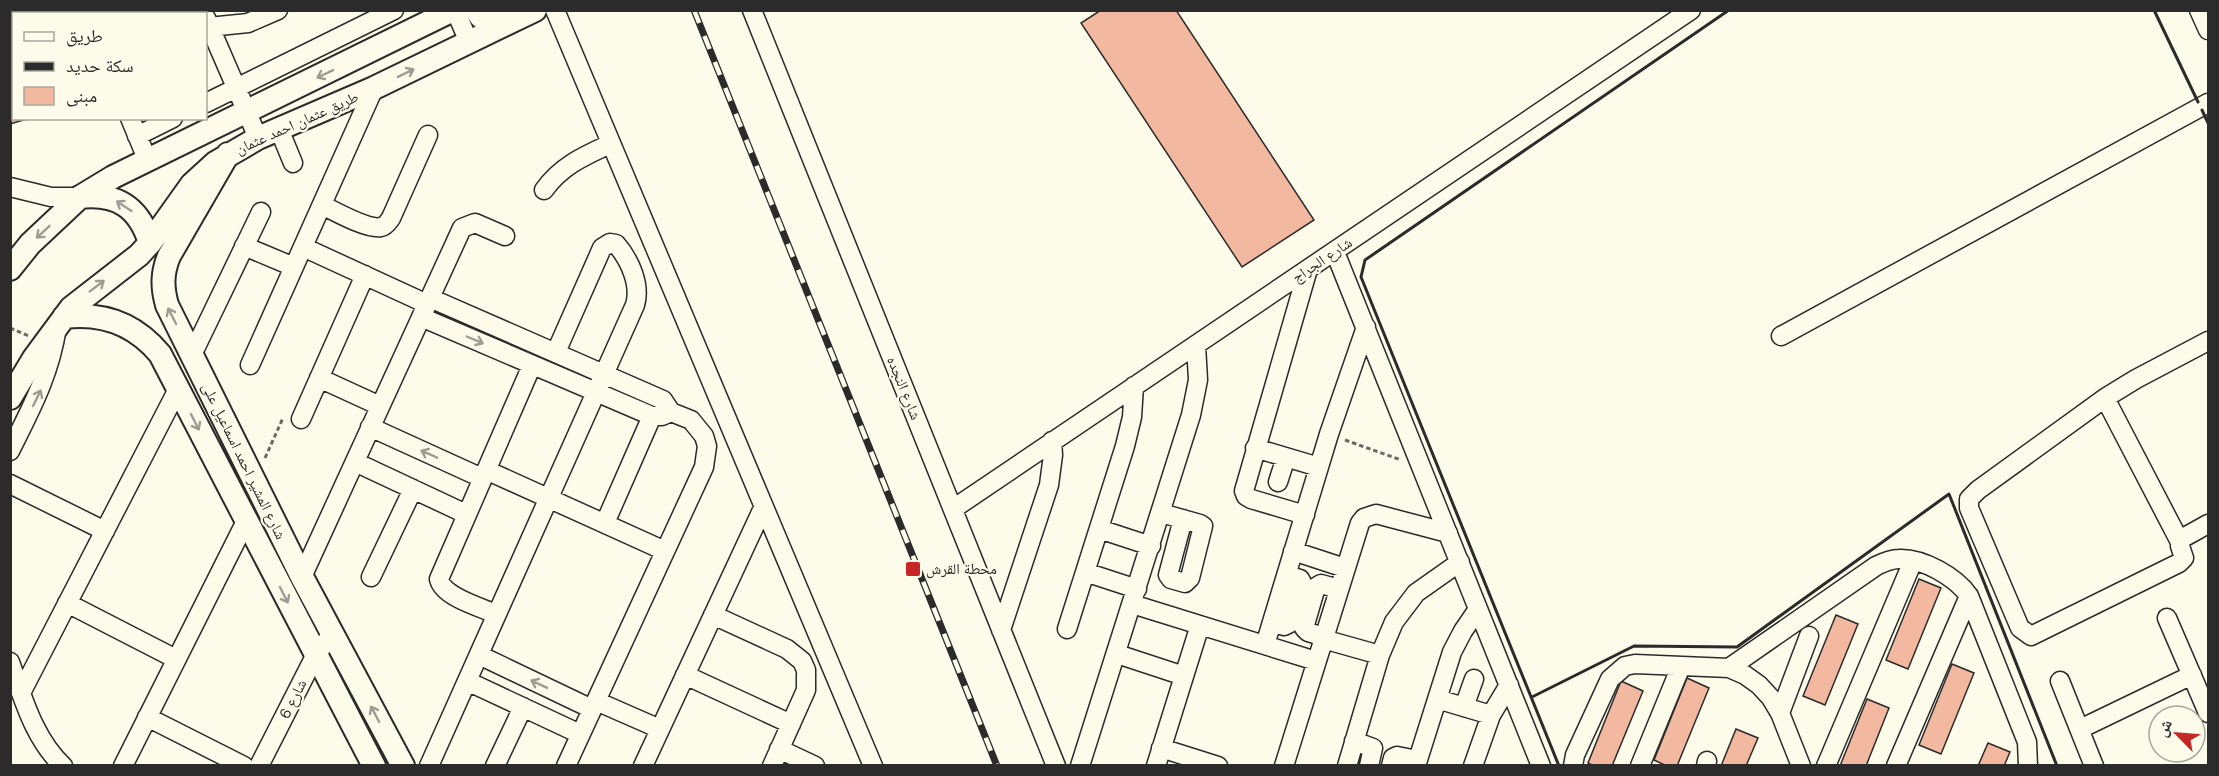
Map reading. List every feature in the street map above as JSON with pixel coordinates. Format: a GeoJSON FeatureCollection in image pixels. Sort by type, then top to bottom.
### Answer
{"type":"FeatureCollection","features":[{"type":"Feature","properties":{"kind":"main road","name":"طريق عثمان احمد عثمان"},"geometry":{"type":"LineString","coordinates":[[10,269],[30,244],[80,197],[147,159],[454,10]]}},
{"type":"Feature","properties":{"kind":"main road"},"geometry":{"type":"LineString","coordinates":[[476,10],[481,17],[489,19],[506,10]]}},
{"type":"Feature","properties":{"kind":"main road","name":"طريق عثمان احمد عثمان"},"geometry":{"type":"LineString","coordinates":[[10,398],[29,366],[61,321],[86,295],[139,255],[192,184],[209,168],[228,154],[268,134],[375,88],[535,10]]}},
{"type":"Feature","properties":{"kind":"main road","name":"شارع المشير احمد اسماعيل على"},"geometry":{"type":"LineString","coordinates":[[228,154],[169,256],[163,285],[167,305],[302,577],[403,765]]}},
{"type":"Feature","properties":{"kind":"main road"},"geometry":{"type":"LineString","coordinates":[[80,197],[95,195],[125,204],[141,222],[150,243]]}},
{"type":"Feature","properties":{"kind":"main road","name":"شارع المشير احمد اسماعيل على"},"geometry":{"type":"LineString","coordinates":[[61,321],[83,315],[103,317],[121,323],[139,334],[160,354],[315,656],[367,763]]}},
{"type":"Feature","properties":{"kind":"street"},"geometry":{"type":"LineString","coordinates":[[207,18],[222,27],[248,23],[278,10]]}},
{"type":"Feature","properties":{"kind":"street"},"geometry":{"type":"LineString","coordinates":[[207,102],[394,10]]}},
{"type":"Feature","properties":{"kind":"street"},"geometry":{"type":"LineString","coordinates":[[454,10],[469,42]]}},
{"type":"Feature","properties":{"kind":"street"},"geometry":{"type":"LineString","coordinates":[[555,10],[873,765]]}},
{"type":"Feature","properties":{"kind":"street","name":"شارع النجده"},"geometry":{"type":"LineString","coordinates":[[752,10],[1056,765]]}},
{"type":"Feature","properties":{"kind":"street","name":"شارع الجراج"},"geometry":{"type":"LineString","coordinates":[[953,509],[1691,10]]}},
{"type":"Feature","properties":{"kind":"street"},"geometry":{"type":"LineString","coordinates":[[2199,10],[2208,30]]}},
{"type":"Feature","properties":{"kind":"street"},"geometry":{"type":"LineString","coordinates":[[207,22],[247,112],[293,163]]}},
{"type":"Feature","properties":{"kind":"street"},"geometry":{"type":"LineString","coordinates":[[250,365],[375,88]]}},
{"type":"Feature","properties":{"kind":"street"},"geometry":{"type":"LineString","coordinates":[[1781,336],[2208,103]]}},
{"type":"Feature","properties":{"kind":"street"},"geometry":{"type":"LineString","coordinates":[[131,120],[147,159]]}},
{"type":"Feature","properties":{"kind":"street"},"geometry":{"type":"LineString","coordinates":[[137,136],[169,120]]}},
{"type":"Feature","properties":{"kind":"street"},"geometry":{"type":"LineString","coordinates":[[322,205],[370,226],[385,225],[391,218],[428,135]]}},
{"type":"Feature","properties":{"kind":"street"},"geometry":{"type":"LineString","coordinates":[[544,190],[570,163],[610,144]]}},
{"type":"Feature","properties":{"kind":"street"},"geometry":{"type":"LineString","coordinates":[[10,187],[51,197],[80,197]]}},
{"type":"Feature","properties":{"kind":"street"},"geometry":{"type":"LineString","coordinates":[[192,355],[261,212]]}},
{"type":"Feature","properties":{"kind":"street"},"geometry":{"type":"LineString","coordinates":[[302,577],[460,232],[466,225],[475,223],[505,236]]}},
{"type":"Feature","properties":{"kind":"street"},"geometry":{"type":"LineString","coordinates":[[429,765],[637,299],[635,278],[618,246],[610,243],[604,246],[556,352]]}},
{"type":"Feature","properties":{"kind":"street"},"geometry":{"type":"LineString","coordinates":[[244,246],[294,267]]}},
{"type":"Feature","properties":{"kind":"street"},"geometry":{"type":"LineString","coordinates":[[303,247],[426,306],[532,365],[652,416],[662,416],[671,412]]}},
{"type":"Feature","properties":{"kind":"street"},"geometry":{"type":"LineString","coordinates":[[1335,252],[1541,765]]}},
{"type":"Feature","properties":{"kind":"street"},"geometry":{"type":"LineString","coordinates":[[635,278],[661,266]]}},
{"type":"Feature","properties":{"kind":"street"},"geometry":{"type":"LineString","coordinates":[[1305,515],[1246,496],[1244,485],[1308,269]]}},
{"type":"Feature","properties":{"kind":"street"},"geometry":{"type":"LineString","coordinates":[[292,418],[319,378],[365,275]]}},
{"type":"Feature","properties":{"kind":"street"},"geometry":{"type":"LineString","coordinates":[[426,306],[556,352],[663,400],[671,412],[691,420],[704,436],[707,457],[566,765]]}},
{"type":"Feature","properties":{"kind":"street"},"geometry":{"type":"LineString","coordinates":[[10,451],[42,388],[61,321]]}},
{"type":"Feature","properties":{"kind":"street"},"geometry":{"type":"LineString","coordinates":[[1265,645],[1329,435],[1366,327]]}},
{"type":"Feature","properties":{"kind":"street"},"geometry":{"type":"LineString","coordinates":[[2105,398],[2180,542],[2184,558],[2179,563],[2031,636],[2020,628],[1969,508],[1969,500],[1978,490],[2105,398],[2208,341]]}},
{"type":"Feature","properties":{"kind":"street"},"geometry":{"type":"LineString","coordinates":[[1080,765],[1151,546],[1195,398],[1198,371],[1196,345]]}},
{"type":"Feature","properties":{"kind":"street"},"geometry":{"type":"LineString","coordinates":[[496,614],[449,594],[441,585],[440,573],[532,365]]}},
{"type":"Feature","properties":{"kind":"street"},"geometry":{"type":"LineString","coordinates":[[319,378],[380,406]]}},
{"type":"Feature","properties":{"kind":"street"},"geometry":{"type":"LineString","coordinates":[[1067,629],[1129,432],[1134,386]]}},
{"type":"Feature","properties":{"kind":"street"},"geometry":{"type":"LineString","coordinates":[[21,693],[178,389]]}},
{"type":"Feature","properties":{"kind":"street"},"geometry":{"type":"LineString","coordinates":[[605,523],[652,416]]}},
{"type":"Feature","properties":{"kind":"street"},"geometry":{"type":"LineString","coordinates":[[370,428],[549,498],[665,550]]}},
{"type":"Feature","properties":{"kind":"street"},"geometry":{"type":"LineString","coordinates":[[1001,630],[1049,485],[1053,455],[1052,441]]}},
{"type":"Feature","properties":{"kind":"street"},"geometry":{"type":"LineString","coordinates":[[1255,448],[1319,467]]}},
{"type":"Feature","properties":{"kind":"street"},"geometry":{"type":"LineString","coordinates":[[1278,482],[1286,457]]}},
{"type":"Feature","properties":{"kind":"street"},"geometry":{"type":"LineString","coordinates":[[355,462],[466,514]]}},
{"type":"Feature","properties":{"kind":"street"},"geometry":{"type":"LineString","coordinates":[[10,484],[105,531]]}},
{"type":"Feature","properties":{"kind":"street"},"geometry":{"type":"LineString","coordinates":[[372,577],[413,489]]}},
{"type":"Feature","properties":{"kind":"street"},"geometry":{"type":"LineString","coordinates":[[650,763],[660,729],[763,508]]}},
{"type":"Feature","properties":{"kind":"street"},"geometry":{"type":"LineString","coordinates":[[1161,513],[1184,519]]}},
{"type":"Feature","properties":{"kind":"street"},"geometry":{"type":"LineString","coordinates":[[1284,765],[1360,523],[1370,515],[1377,513],[1448,533]]}},
{"type":"Feature","properties":{"kind":"street"},"geometry":{"type":"LineString","coordinates":[[123,765],[246,521]]}},
{"type":"Feature","properties":{"kind":"street"},"geometry":{"type":"LineString","coordinates":[[2180,542],[2185,536],[2208,524]]}},
{"type":"Feature","properties":{"kind":"street"},"geometry":{"type":"LineString","coordinates":[[1099,529],[1151,546]]}},
{"type":"Feature","properties":{"kind":"street"},"geometry":{"type":"LineString","coordinates":[[1293,551],[1345,568]]}},
{"type":"Feature","properties":{"kind":"street"},"geometry":{"type":"LineString","coordinates":[[1729,668],[1876,566],[1900,559],[1913,561],[1951,577],[1969,596],[2027,742],[2028,765]]}},
{"type":"Feature","properties":{"kind":"street"},"geometry":{"type":"LineString","coordinates":[[1826,765],[1913,561]]}},
{"type":"Feature","properties":{"kind":"street"},"geometry":{"type":"LineString","coordinates":[[1347,765],[1380,655],[1390,630],[1416,593],[1460,562]]}},
{"type":"Feature","properties":{"kind":"street"},"geometry":{"type":"LineString","coordinates":[[1086,572],[1200,625],[1316,661]]}},
{"type":"Feature","properties":{"kind":"street"},"geometry":{"type":"LineString","coordinates":[[1903,763],[1969,596]]}},
{"type":"Feature","properties":{"kind":"street"},"geometry":{"type":"LineString","coordinates":[[68,603],[176,659]]}},
{"type":"Feature","properties":{"kind":"street"},"geometry":{"type":"LineString","coordinates":[[1391,765],[1393,758],[1397,756],[1417,763],[1452,652],[1478,609]]}},
{"type":"Feature","properties":{"kind":"street"},"geometry":{"type":"LineString","coordinates":[[713,615],[787,649],[802,662],[806,670],[806,690],[775,757],[815,765]]}},
{"type":"Feature","properties":{"kind":"street"},"geometry":{"type":"LineString","coordinates":[[2168,618],[2199,681],[2208,713]]}},
{"type":"Feature","properties":{"kind":"street"},"geometry":{"type":"LineString","coordinates":[[1200,625],[1158,757],[1218,765]]}},
{"type":"Feature","properties":{"kind":"street","name":"شارع 6"},"geometry":{"type":"LineString","coordinates":[[259,765],[315,656],[332,634]]}},
{"type":"Feature","properties":{"kind":"street"},"geometry":{"type":"LineString","coordinates":[[1780,712],[1809,636]]}},
{"type":"Feature","properties":{"kind":"street"},"geometry":{"type":"LineString","coordinates":[[1324,638],[1380,655]]}},
{"type":"Feature","properties":{"kind":"street"},"geometry":{"type":"LineString","coordinates":[[1117,654],[1184,676]]}},
{"type":"Feature","properties":{"kind":"street"},"geometry":{"type":"LineString","coordinates":[[479,655],[594,705],[660,729]]}},
{"type":"Feature","properties":{"kind":"street"},"geometry":{"type":"LineString","coordinates":[[10,662],[40,738],[63,765]]}},
{"type":"Feature","properties":{"kind":"street"},"geometry":{"type":"LineString","coordinates":[[1573,765],[1575,755],[1610,678],[1616,671],[1635,664],[1729,668],[1745,675],[1759,685],[1780,712],[1801,765]]}},
{"type":"Feature","properties":{"kind":"street"},"geometry":{"type":"LineString","coordinates":[[1640,765],[1681,666]]}},
{"type":"Feature","properties":{"kind":"street"},"geometry":{"type":"LineString","coordinates":[[685,675],[791,724]]}},
{"type":"Feature","properties":{"kind":"street"},"geometry":{"type":"LineString","coordinates":[[1464,707],[1474,679]]}},
{"type":"Feature","properties":{"kind":"street"},"geometry":{"type":"LineString","coordinates":[[467,681],[580,734]]}},
{"type":"Feature","properties":{"kind":"street"},"geometry":{"type":"LineString","coordinates":[[2060,681],[2094,765]]}},
{"type":"Feature","properties":{"kind":"street"},"geometry":{"type":"LineString","coordinates":[[2080,729],[2199,681]]}},
{"type":"Feature","properties":{"kind":"street"},"geometry":{"type":"LineString","coordinates":[[1473,765],[1491,715],[1509,686]]}},
{"type":"Feature","properties":{"kind":"street"},"geometry":{"type":"LineString","coordinates":[[1437,699],[1491,715]]}},
{"type":"Feature","properties":{"kind":"street"},"geometry":{"type":"LineString","coordinates":[[495,765],[523,707]]}},
{"type":"Feature","properties":{"kind":"street"},"geometry":{"type":"LineString","coordinates":[[147,717],[244,765]]}},
{"type":"Feature","properties":{"kind":"street"},"geometry":{"type":"LineString","coordinates":[[1354,741],[1373,748],[1369,765]]}},
{"type":"Feature","properties":{"kind":"path"},"geometry":{"type":"LineString","coordinates":[[255,482],[292,418]]}},
{"type":"Feature","properties":{"kind":"path"},"geometry":{"type":"LineString","coordinates":[[1329,435],[1422,468]]}},
{"type":"Feature","properties":{"kind":"building"},"geometry":{"type":"Polygon","coordinates":[[[1101,10],[1176,10],[1314,220],[1242,267],[1081,23],[1101,10]]]}},
{"type":"Feature","properties":{"kind":"building"},"geometry":{"type":"Polygon","coordinates":[[[10,18],[12,18],[12,120],[23,120],[10,124],[10,18]]]}},
{"type":"Feature","properties":{"kind":"building"},"geometry":{"type":"Polygon","coordinates":[[[1919,579],[1941,588],[1908,669],[1886,660],[1919,579]]]}},
{"type":"Feature","properties":{"kind":"building"},"geometry":{"type":"Polygon","coordinates":[[[1836,615],[1858,624],[1825,705],[1803,696],[1836,615]]]}},
{"type":"Feature","properties":{"kind":"building"},"geometry":{"type":"Polygon","coordinates":[[[1952,664],[1974,673],[1941,754],[1919,745],[1952,664]]]}},
{"type":"Feature","properties":{"kind":"building"},"geometry":{"type":"Polygon","coordinates":[[[1687,678],[1709,688],[1677,766],[1667,766],[1654,760],[1687,678]]]}},
{"type":"Feature","properties":{"kind":"building"},"geometry":{"type":"Polygon","coordinates":[[[1621,681],[1643,691],[1612,766],[1594,766],[1588,763],[1621,681]]]}},
{"type":"Feature","properties":{"kind":"building"},"geometry":{"type":"Polygon","coordinates":[[[1867,699],[1889,708],[1866,766],[1840,766],[1867,699]]]}},
{"type":"Feature","properties":{"kind":"building"},"geometry":{"type":"Polygon","coordinates":[[[1736,729],[1758,738],[1746,766],[1721,766],[1736,729]]]}},
{"type":"Feature","properties":{"kind":"building"},"geometry":{"type":"Polygon","coordinates":[[[1988,743],[2010,752],[2004,766],[1978,766],[1988,743]]]}},
{"type":"Feature","properties":{"kind":"railway"},"geometry":{"type":"LineString","coordinates":[[694,10],[997,766]]}},
{"type":"Feature","properties":{"kind":"wall"},"geometry":{"type":"LineString","coordinates":[[1559,766],[1361,277],[1365,260],[1729,10]]}},
{"type":"Feature","properties":{"kind":"wall"},"geometry":{"type":"LineString","coordinates":[[2154,10],[2198,102]]}},
{"type":"Feature","properties":{"kind":"wall"},"geometry":{"type":"LineString","coordinates":[[2202,110],[2208,123]]}},
{"type":"Feature","properties":{"kind":"wall"},"geometry":{"type":"LineString","coordinates":[[1532,697],[1634,646],[1737,647],[1949,494],[2057,766]]}},
{"type":"Feature","properties":{"kind":"place","name":"محطة القرش"},"geometry":{"type":"Point","coordinates":[913,569]}}]}
